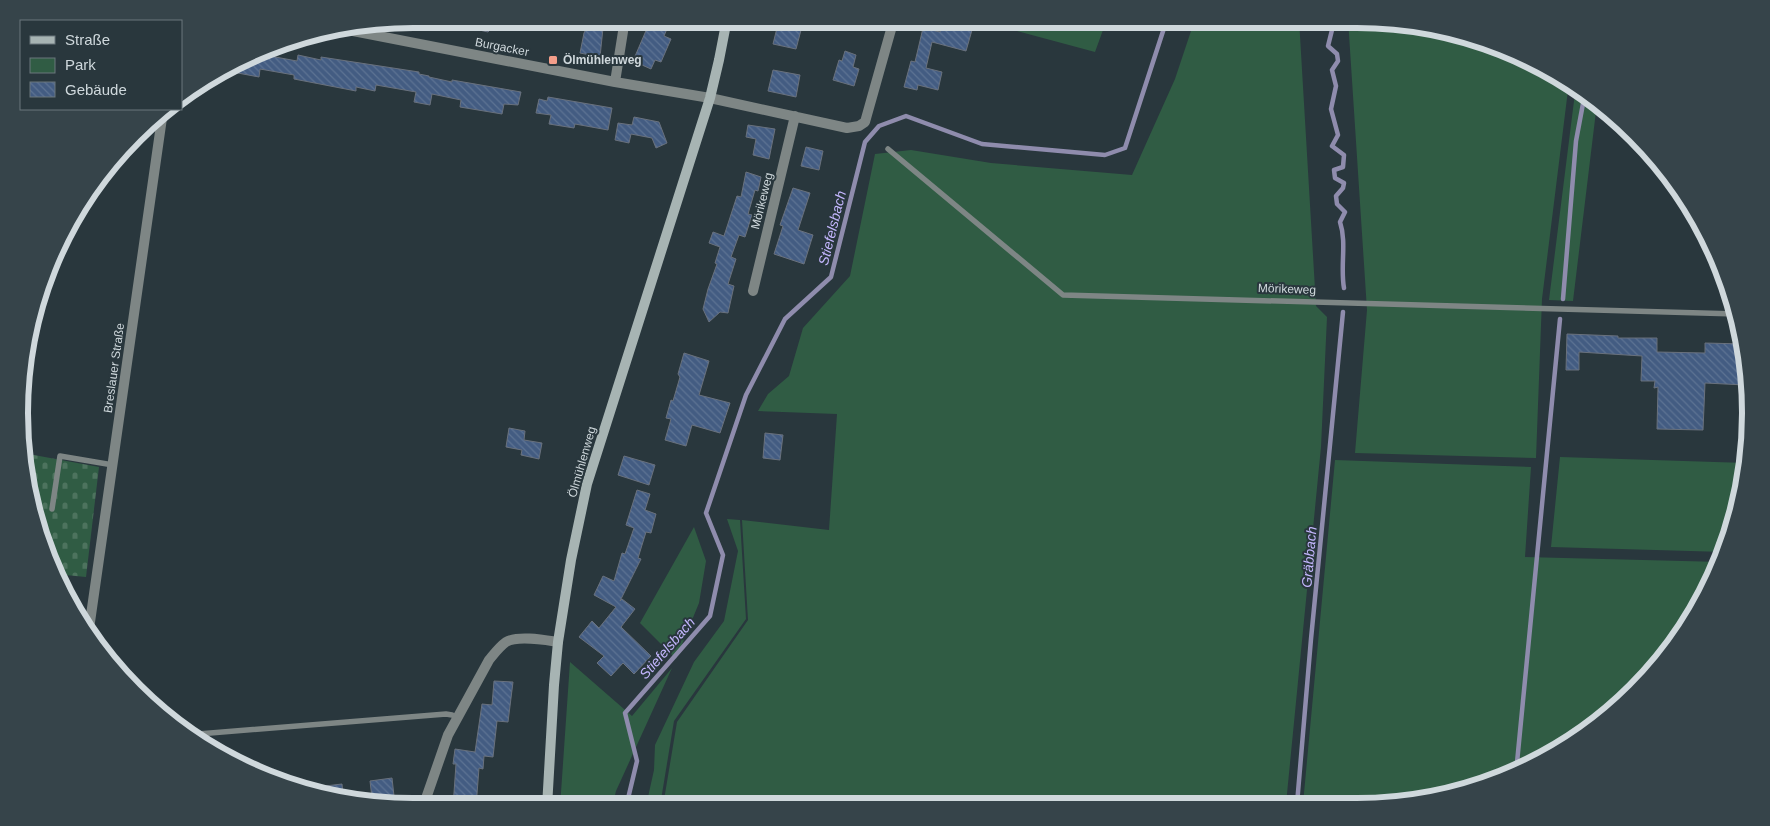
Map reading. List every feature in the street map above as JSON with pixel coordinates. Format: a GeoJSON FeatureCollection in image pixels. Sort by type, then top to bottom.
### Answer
{"type":"FeatureCollection","features":[{"type":"Feature","properties":{"kind":"main road","name":"Ölmühlenweg"},"geometry":{"type":"LineString","coordinates":[[548,798],[558,642],[571,560],[587,484],[710,98],[725,28]]}},
{"type":"Feature","properties":{"kind":"street"},"geometry":{"type":"LineString","coordinates":[[615,82],[624,28]]}},
{"type":"Feature","properties":{"kind":"street"},"geometry":{"type":"LineString","coordinates":[[710,98],[847,128],[859,126],[865,122],[891,28]]}},
{"type":"Feature","properties":{"kind":"street","name":"Burgacker"},"geometry":{"type":"LineString","coordinates":[[360,32],[615,82],[710,98]]}},
{"type":"Feature","properties":{"kind":"street","name":"Mörikeweg"},"geometry":{"type":"LineString","coordinates":[[753,291],[795,116]]}},
{"type":"Feature","properties":{"kind":"street","name":"Breslauer Straße"},"geometry":{"type":"LineString","coordinates":[[90,623],[162,121]]}},
{"type":"Feature","properties":{"kind":"street"},"geometry":{"type":"LineString","coordinates":[[426,798],[448,736],[489,660],[506,642],[512,640],[528,639],[558,642]]}},
{"type":"Feature","properties":{"kind":"lane","name":"Mörikeweg"},"geometry":{"type":"LineString","coordinates":[[888,149],[1063,295],[1729,314]]}},
{"type":"Feature","properties":{"kind":"lane"},"geometry":{"type":"LineString","coordinates":[[52,509],[60,456],[113,465]]}},
{"type":"Feature","properties":{"kind":"lane"},"geometry":{"type":"LineString","coordinates":[[199,734],[446,714],[452,714],[457,717]]}},
{"type":"Feature","properties":{"kind":"green space"},"geometry":{"type":"Polygon","coordinates":[[[1006,28],[1104,28],[1095,52],[1006,28]]]}},
{"type":"Feature","properties":{"kind":"green space"},"geometry":{"type":"Polygon","coordinates":[[[1192,28],[1300,28],[1316,306],[1327,317],[1321,447],[1287,798],[664,798],[677,722],[748,620],[742,520],[829,530],[837,414],[758,411],[768,394],[789,376],[803,328],[850,276],[875,154],[911,150],[991,163],[1132,175],[1175,79],[1192,28]]]}},
{"type":"Feature","properties":{"kind":"green space"},"geometry":{"type":"Polygon","coordinates":[[[1349,28],[1382,28],[1432,35],[1457,41],[1481,48],[1528,67],[1568,90],[1542,299],[1536,458],[1355,453],[1367,310],[1349,28]]]}},
{"type":"Feature","properties":{"kind":"green space"},"geometry":{"type":"Polygon","coordinates":[[[1575,95],[1596,110],[1573,301],[1549,300],[1575,95]]]}},
{"type":"Feature","properties":{"kind":"green space"},"geometry":{"type":"Polygon","coordinates":[[[30,454],[99,467],[86,577],[63,575],[41,513],[30,454]]]}},
{"type":"Feature","properties":{"kind":"green space"},"geometry":{"type":"Polygon","coordinates":[[[1560,457],[1739,463],[1729,513],[1716,552],[1551,547],[1560,457]]]}},
{"type":"Feature","properties":{"kind":"green space"},"geometry":{"type":"Polygon","coordinates":[[[1335,460],[1531,467],[1525,557],[1713,562],[1703,584],[1678,627],[1647,667],[1630,686],[1592,719],[1550,747],[1528,759],[1481,778],[1432,791],[1382,798],[1304,798],[1335,460]]]}},
{"type":"Feature","properties":{"kind":"green space"},"geometry":{"type":"Polygon","coordinates":[[[727,519],[740,520],[746,619],[674,721],[661,798],[648,798],[654,770],[655,745],[694,662],[724,621],[738,551],[727,519]]]}},
{"type":"Feature","properties":{"kind":"green space"},"geometry":{"type":"Polygon","coordinates":[[[694,527],[706,561],[699,603],[676,659],[640,623],[694,527]]]}},
{"type":"Feature","properties":{"kind":"green space"},"geometry":{"type":"Polygon","coordinates":[[[570,662],[632,716],[672,668],[614,798],[561,798],[570,662]]]}},
{"type":"Feature","properties":{"kind":"building"},"geometry":{"type":"Polygon","coordinates":[[[475,28],[492,28],[488,32],[475,28]]]}},
{"type":"Feature","properties":{"kind":"building"},"geometry":{"type":"Polygon","coordinates":[[[587,28],[603,28],[600,57],[580,53],[587,28]]]}},
{"type":"Feature","properties":{"kind":"building"},"geometry":{"type":"Polygon","coordinates":[[[647,28],[667,28],[664,36],[671,39],[661,62],[655,60],[651,69],[633,61],[647,28]]]}},
{"type":"Feature","properties":{"kind":"building"},"geometry":{"type":"Polygon","coordinates":[[[777,28],[801,30],[796,49],[773,44],[777,28]]]}},
{"type":"Feature","properties":{"kind":"building"},"geometry":{"type":"Polygon","coordinates":[[[923,28],[940,32],[941,28],[964,28],[972,30],[966,51],[932,42],[926,68],[942,72],[938,90],[918,85],[917,90],[904,87],[911,61],[915,62],[923,28]]]}},
{"type":"Feature","properties":{"kind":"building"},"geometry":{"type":"Polygon","coordinates":[[[845,51],[856,55],[853,67],[859,69],[854,86],[833,80],[839,60],[842,61],[845,51]]]}},
{"type":"Feature","properties":{"kind":"building"},"geometry":{"type":"Polygon","coordinates":[[[298,55],[321,60],[321,57],[419,72],[419,74],[452,82],[452,80],[521,92],[518,105],[504,104],[502,114],[460,107],[461,100],[432,94],[430,105],[414,102],[416,92],[376,85],[375,91],[356,87],[356,91],[294,79],[294,75],[260,69],[259,77],[233,72],[268,56],[297,61],[298,55]]]}},
{"type":"Feature","properties":{"kind":"building"},"geometry":{"type":"Polygon","coordinates":[[[773,70],[800,75],[796,97],[768,91],[773,70]]]}},
{"type":"Feature","properties":{"kind":"building"},"geometry":{"type":"Polygon","coordinates":[[[548,97],[612,108],[608,130],[575,124],[574,128],[549,124],[551,115],[536,113],[539,99],[547,101],[548,97]]]}},
{"type":"Feature","properties":{"kind":"building"},"geometry":{"type":"Polygon","coordinates":[[[634,117],[659,122],[667,143],[656,148],[652,138],[631,134],[629,143],[615,140],[618,123],[632,125],[634,117]]]}},
{"type":"Feature","properties":{"kind":"building"},"geometry":{"type":"Polygon","coordinates":[[[748,125],[775,129],[769,159],[753,155],[756,139],[746,137],[748,125]]]}},
{"type":"Feature","properties":{"kind":"building"},"geometry":{"type":"Polygon","coordinates":[[[806,147],[823,151],[819,170],[801,166],[806,147]]]}},
{"type":"Feature","properties":{"kind":"building"},"geometry":{"type":"Polygon","coordinates":[[[746,172],[761,177],[758,191],[755,190],[748,214],[752,215],[745,237],[739,235],[731,257],[736,259],[728,284],[734,286],[728,313],[720,312],[709,322],[703,309],[717,264],[715,263],[720,247],[709,243],[713,232],[724,236],[737,196],[741,197],[746,172]]]}},
{"type":"Feature","properties":{"kind":"building"},"geometry":{"type":"Polygon","coordinates":[[[793,188],[810,193],[798,230],[813,235],[804,264],[774,254],[783,226],[780,225],[793,188]]]}},
{"type":"Feature","properties":{"kind":"building"},"geometry":{"type":"Polygon","coordinates":[[[1567,334],[1618,336],[1618,338],[1657,338],[1657,352],[1705,353],[1705,343],[1736,344],[1742,385],[1705,383],[1703,430],[1657,429],[1658,387],[1654,388],[1655,381],[1641,381],[1642,356],[1579,352],[1579,370],[1566,370],[1567,334]]]}},
{"type":"Feature","properties":{"kind":"building"},"geometry":{"type":"Polygon","coordinates":[[[684,353],[709,361],[699,395],[730,403],[720,433],[692,425],[686,446],[665,440],[671,419],[666,418],[680,377],[678,374],[684,353]]]}},
{"type":"Feature","properties":{"kind":"building"},"geometry":{"type":"Polygon","coordinates":[[[509,428],[525,431],[524,440],[542,443],[539,459],[521,455],[522,450],[506,447],[509,428]]]}},
{"type":"Feature","properties":{"kind":"building"},"geometry":{"type":"Polygon","coordinates":[[[765,433],[783,435],[780,460],[763,458],[765,433]]]}},
{"type":"Feature","properties":{"kind":"building"},"geometry":{"type":"Polygon","coordinates":[[[624,456],[655,465],[649,485],[618,475],[624,456]]]}},
{"type":"Feature","properties":{"kind":"building"},"geometry":{"type":"Polygon","coordinates":[[[637,490],[650,494],[645,510],[656,514],[651,533],[646,532],[638,558],[641,559],[620,601],[622,599],[635,609],[621,627],[651,656],[634,674],[623,663],[611,676],[597,663],[604,656],[579,637],[592,621],[599,628],[616,607],[594,595],[603,576],[614,581],[622,553],[625,554],[634,528],[626,525],[637,490]]]}},
{"type":"Feature","properties":{"kind":"building"},"geometry":{"type":"Polygon","coordinates":[[[494,681],[513,682],[508,722],[497,721],[493,757],[484,756],[483,769],[479,768],[477,798],[454,798],[456,764],[453,764],[455,749],[475,752],[482,704],[492,705],[494,681]]]}},
{"type":"Feature","properties":{"kind":"building"},"geometry":{"type":"Polygon","coordinates":[[[392,778],[394,796],[372,796],[370,781],[392,778]]]}},
{"type":"Feature","properties":{"kind":"building"},"geometry":{"type":"Polygon","coordinates":[[[342,784],[343,792],[325,788],[325,786],[342,784]]]}},
{"type":"Feature","properties":{"kind":"waterway","name":"Stiefelsbach"},"geometry":{"type":"LineString","coordinates":[[628,798],[637,761],[625,713],[710,616],[723,555],[706,513],[746,395],[785,319],[831,277],[865,142],[879,126],[906,116],[982,144],[1105,155],[1125,148],[1164,28]]}},
{"type":"Feature","properties":{"kind":"waterway","name":"Gräbbach"},"geometry":{"type":"LineString","coordinates":[[1331,28],[1328,46],[1337,54],[1338,61],[1332,70],[1336,86],[1331,109],[1338,135],[1332,146],[1344,155],[1343,167],[1334,170],[1335,178],[1344,183],[1343,188],[1336,196],[1337,204],[1345,212],[1340,222],[1343,238],[1344,288]]}},
{"type":"Feature","properties":{"kind":"waterway"},"geometry":{"type":"LineString","coordinates":[[1563,299],[1576,141],[1584,101]]}},
{"type":"Feature","properties":{"kind":"waterway","name":"Gräbbach"},"geometry":{"type":"LineString","coordinates":[[1298,798],[1343,312]]}},
{"type":"Feature","properties":{"kind":"waterway"},"geometry":{"type":"LineString","coordinates":[[1517,764],[1560,319]]}},
{"type":"Feature","properties":{"kind":"place","name":"Ölmühlenweg"},"geometry":{"type":"Point","coordinates":[553,60]}}]}
